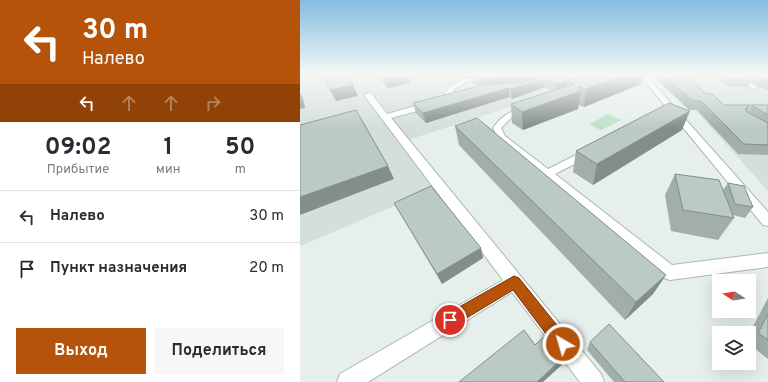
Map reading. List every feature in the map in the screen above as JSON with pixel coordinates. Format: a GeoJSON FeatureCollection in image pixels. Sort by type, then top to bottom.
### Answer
{"type":"FeatureCollection","features":[{"type":"Feature","properties":{"kind":"street"},"geometry":{"type":"LineString","coordinates":[[444,101],[449,92]]}},
{"type":"Feature","properties":{"kind":"street"},"geometry":{"type":"LineString","coordinates":[[658,92],[768,221]]}},
{"type":"Feature","properties":{"kind":"street"},"geometry":{"type":"LineString","coordinates":[[368,94],[592,382]]}},
{"type":"Feature","properties":{"kind":"street"},"geometry":{"type":"LineString","coordinates":[[385,117],[457,98]]}},
{"type":"Feature","properties":{"kind":"street"},"geometry":{"type":"LineString","coordinates":[[537,105],[507,116],[497,128],[501,137],[670,273],[768,260]]}},
{"type":"Feature","properties":{"kind":"street"},"geometry":{"type":"LineString","coordinates":[[665,114],[676,112]]}},
{"type":"Feature","properties":{"kind":"street"},"geometry":{"type":"LineString","coordinates":[[547,174],[596,149]]}},
{"type":"Feature","properties":{"kind":"street"},"geometry":{"type":"LineString","coordinates":[[348,382],[514,282]]}},
{"type":"Feature","properties":{"kind":"shaded area"},"geometry":{"type":"Polygon","coordinates":[[[300,92],[556,92],[408,140],[442,186],[300,246],[300,92]]]}},
{"type":"Feature","properties":{"kind":"shaded area"},"geometry":{"type":"Polygon","coordinates":[[[679,92],[768,92],[768,191],[679,92]]]}},
{"type":"Feature","properties":{"kind":"green space"},"geometry":{"type":"Polygon","coordinates":[[[608,114],[621,120],[601,130],[589,124],[608,114]]]}},
{"type":"Feature","properties":{"kind":"building"},"geometry":{"type":"Polygon","coordinates":[[[456,92],[496,92],[423,113],[413,103],[456,92]]]}},
{"type":"Feature","properties":{"kind":"building"},"geometry":{"type":"Polygon","coordinates":[[[549,92],[579,92],[522,112],[511,104],[549,92]]]}},
{"type":"Feature","properties":{"kind":"building"},"geometry":{"type":"Polygon","coordinates":[[[682,92],[704,92],[706,94],[712,94],[724,105],[750,105],[745,109],[747,112],[768,123],[768,145],[744,144],[701,101],[693,101],[682,92]]]}},
{"type":"Feature","properties":{"kind":"building"},"geometry":{"type":"Polygon","coordinates":[[[669,103],[690,111],[597,164],[576,151],[669,103]]]}},
{"type":"Feature","properties":{"kind":"building"},"geometry":{"type":"Polygon","coordinates":[[[751,105],[768,105],[768,115],[751,105]]]}},
{"type":"Feature","properties":{"kind":"building"},"geometry":{"type":"Polygon","coordinates":[[[356,110],[388,166],[300,197],[300,125],[356,110]]]}},
{"type":"Feature","properties":{"kind":"building"},"geometry":{"type":"Polygon","coordinates":[[[477,118],[666,275],[636,302],[455,126],[477,118]]]}},
{"type":"Feature","properties":{"kind":"building"},"geometry":{"type":"Polygon","coordinates":[[[675,174],[719,180],[734,218],[683,210],[675,174]]]}},
{"type":"Feature","properties":{"kind":"building"},"geometry":{"type":"Polygon","coordinates":[[[728,183],[744,186],[753,207],[735,204],[728,183]]]}},
{"type":"Feature","properties":{"kind":"building"},"geometry":{"type":"Polygon","coordinates":[[[431,186],[481,248],[437,274],[394,203],[431,186]]]}},
{"type":"Feature","properties":{"kind":"building"},"geometry":{"type":"Polygon","coordinates":[[[768,314],[768,340],[758,333],[768,314]]]}},
{"type":"Feature","properties":{"kind":"building"},"geometry":{"type":"Polygon","coordinates":[[[609,324],[664,382],[625,382],[590,342],[609,324]]]}},
{"type":"Feature","properties":{"kind":"building"},"geometry":{"type":"Polygon","coordinates":[[[524,330],[535,345],[548,333],[565,356],[537,382],[459,382],[524,330]]]}},
{"type":"Feature","properties":{"kind":"route"},"geometry":{"type":"LineString","coordinates":[[450,320],[514,282],[563,344]]}}]}
